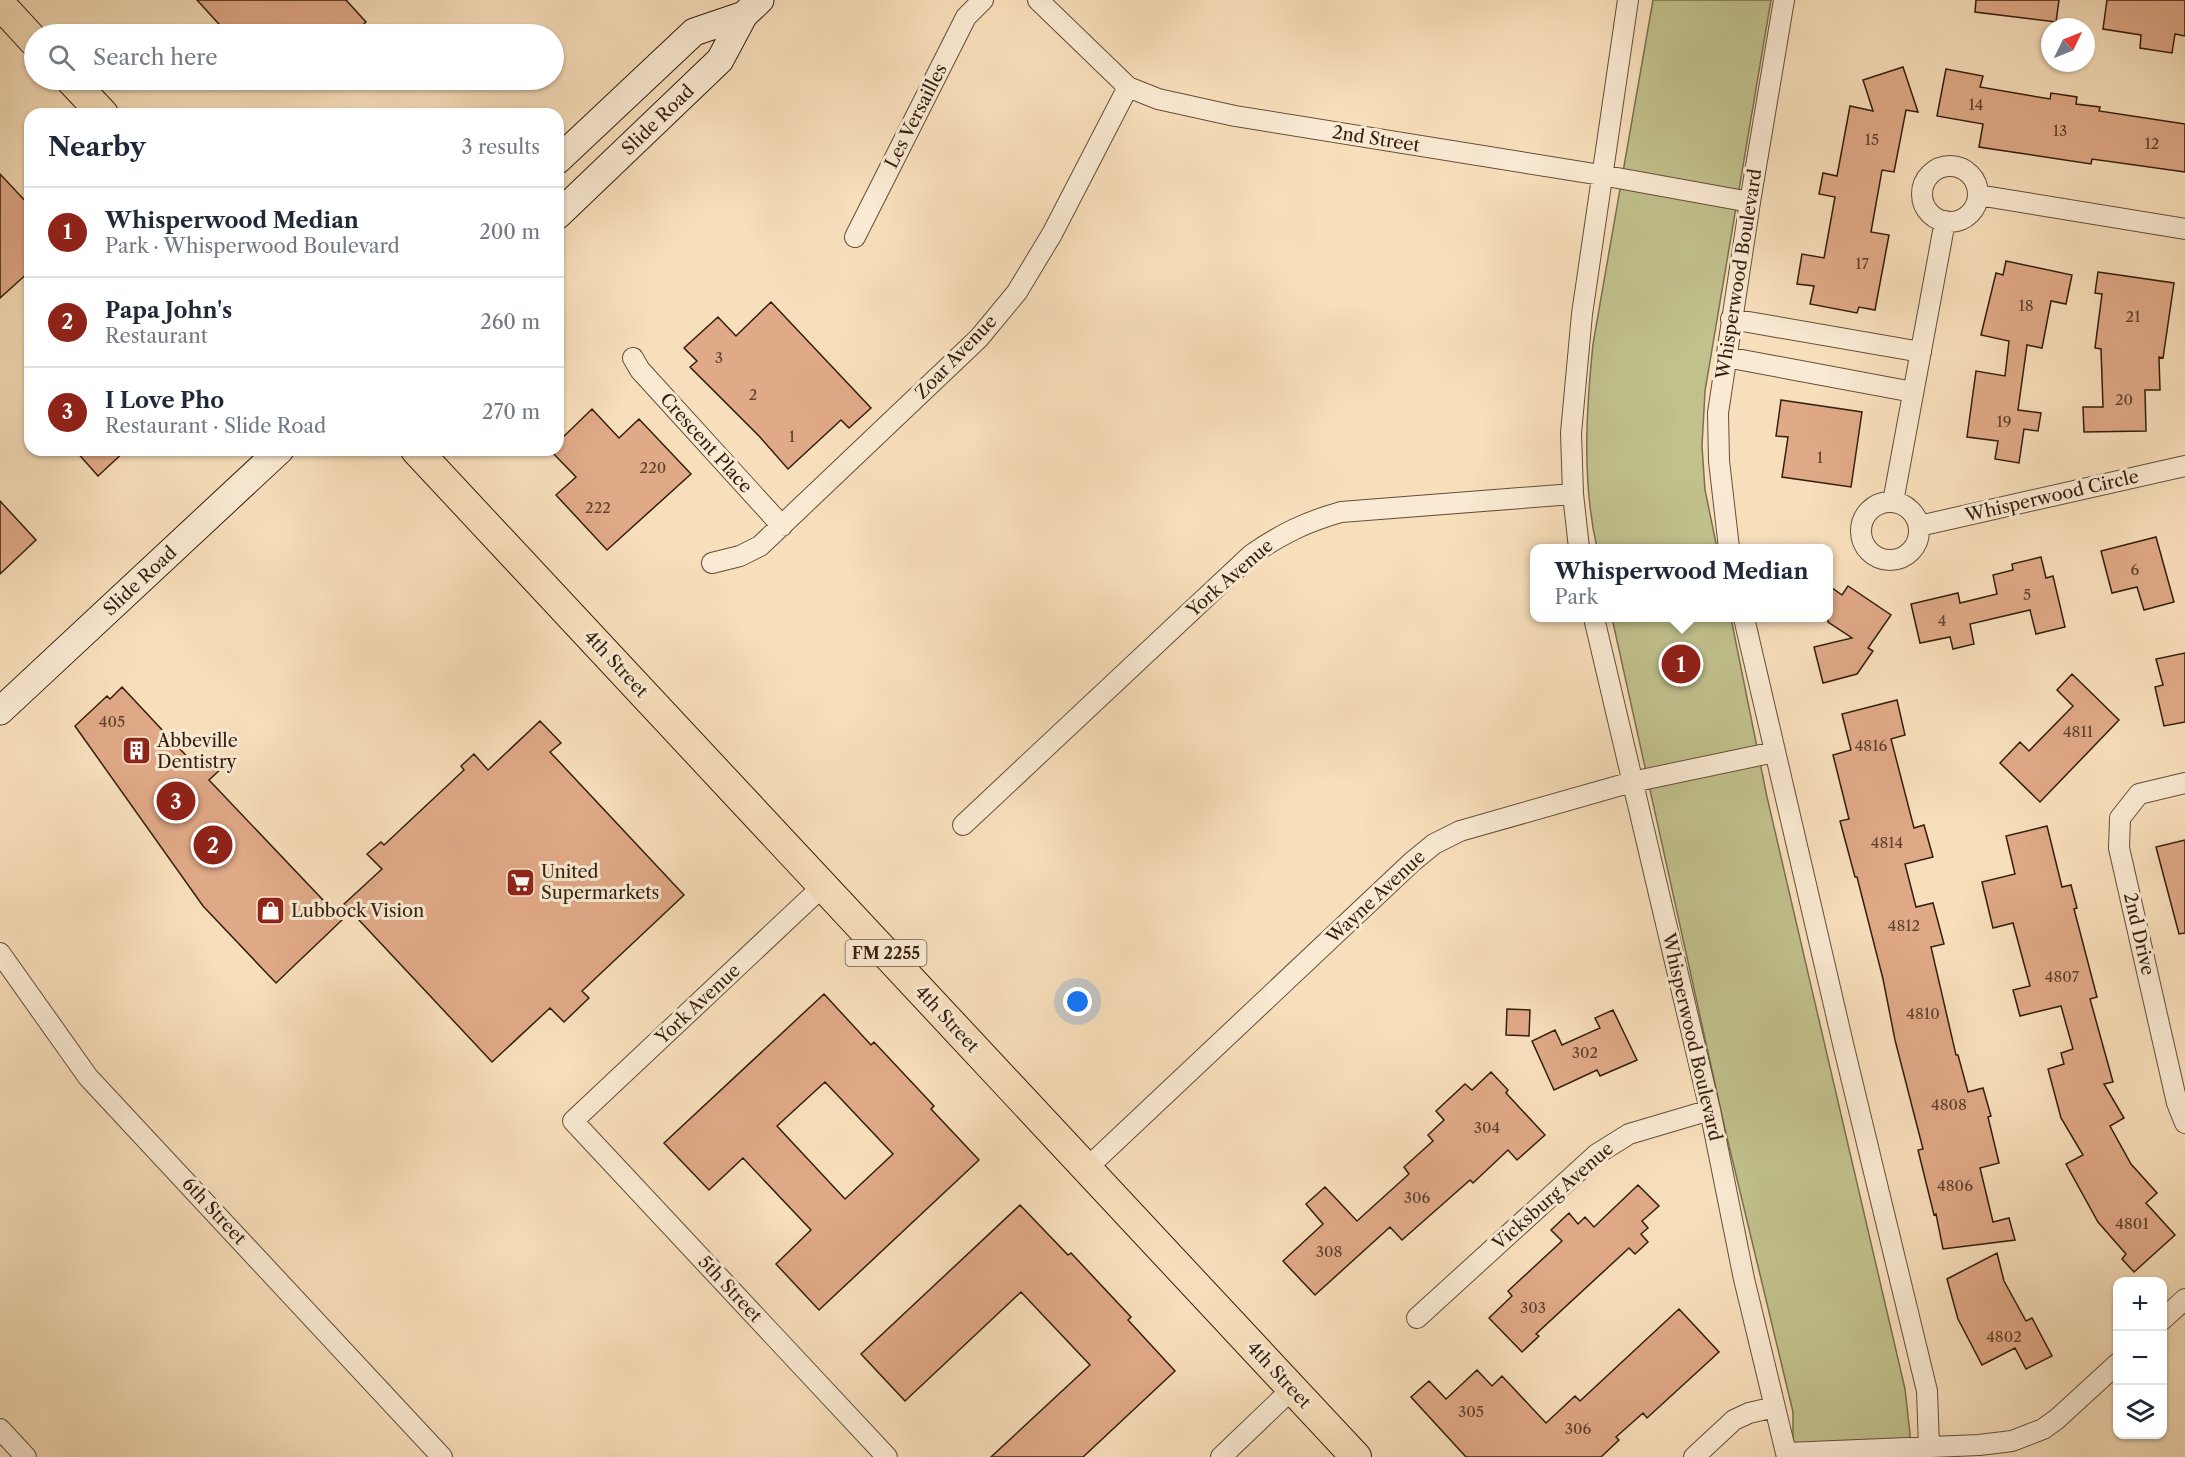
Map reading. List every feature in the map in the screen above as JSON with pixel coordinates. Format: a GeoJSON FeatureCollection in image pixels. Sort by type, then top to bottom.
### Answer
{"type":"FeatureCollection","features":[{"type":"Feature","properties":{"kind":"main road"},"geometry":{"type":"LineString","coordinates":[[0,4],[24,30]]}},
{"type":"Feature","properties":{"kind":"main road","name":"Slide Road"},"geometry":{"type":"LineString","coordinates":[[564,154],[694,32],[752,8]]}},
{"type":"Feature","properties":{"kind":"main road","name":"Slide Road"},"geometry":{"type":"LineString","coordinates":[[564,209],[720,60],[752,8]]}},
{"type":"Feature","properties":{"kind":"main road"},"geometry":{"type":"LineString","coordinates":[[80,90],[97,108]]}},
{"type":"Feature","properties":{"kind":"main road","name":"Slide Road"},"geometry":{"type":"LineString","coordinates":[[0,711],[274,456]]}},
{"type":"Feature","properties":{"kind":"main road","name":"4th Street"},"geometry":{"type":"LineString","coordinates":[[422,456],[1356,1457]]}},
{"type":"Feature","properties":{"kind":"street","name":"Les Versailles"},"geometry":{"type":"LineString","coordinates":[[855,237],[966,17],[983,0]]}},
{"type":"Feature","properties":{"kind":"street","name":"2nd Street"},"geometry":{"type":"LineString","coordinates":[[1038,0],[1128,87],[1158,99],[1235,116],[1601,175],[1750,202]]}},
{"type":"Feature","properties":{"kind":"street"},"geometry":{"type":"LineString","coordinates":[[1578,544],[1573,494],[1571,433],[1582,314],[1628,0]]}},
{"type":"Feature","properties":{"kind":"street","name":"Whisperwood Boulevard"},"geometry":{"type":"LineString","coordinates":[[1728,544],[1719,461],[1719,413],[1731,319],[1784,0]]}},
{"type":"Feature","properties":{"kind":"street","name":"Zoar Avenue"},"geometry":{"type":"LineString","coordinates":[[712,563],[740,556],[760,546],[979,338],[1017,292],[1057,224],[1128,87]]}},
{"type":"Feature","properties":{"kind":"street"},"geometry":{"type":"LineString","coordinates":[[1957,167],[1973,177],[1978,195],[1976,204],[1964,218],[1955,222],[1945,221],[1937,219],[1925,206],[1923,188],[1932,173],[1939,168],[1957,167]]}},
{"type":"Feature","properties":{"kind":"street"},"geometry":{"type":"LineString","coordinates":[[1978,195],[2185,229]]}},
{"type":"Feature","properties":{"kind":"street"},"geometry":{"type":"LineString","coordinates":[[1893,502],[1945,221]]}},
{"type":"Feature","properties":{"kind":"street"},"geometry":{"type":"LineString","coordinates":[[1731,319],[1921,352]]}},
{"type":"Feature","properties":{"kind":"street"},"geometry":{"type":"LineString","coordinates":[[1726,357],[1913,392]]}},
{"type":"Feature","properties":{"kind":"street","name":"Crescent Place"},"geometry":{"type":"LineString","coordinates":[[633,358],[640,370],[782,526]]}},
{"type":"Feature","properties":{"kind":"street","name":"Whisperwood Circle"},"geometry":{"type":"LineString","coordinates":[[1919,526],[2185,466]]}},
{"type":"Feature","properties":{"kind":"street","name":"York Avenue"},"geometry":{"type":"LineString","coordinates":[[963,825],[1242,563],[1276,538],[1308,522],[1341,512],[1573,494]]}},
{"type":"Feature","properties":{"kind":"street"},"geometry":{"type":"LineString","coordinates":[[1893,502],[1903,504],[1910,510],[1919,526],[1919,536],[1916,545],[1901,558],[1882,559],[1873,555],[1866,548],[1860,529],[1868,511],[1875,505],[1893,502]]}},
{"type":"Feature","properties":{"kind":"street","name":"Whisperwood Boulevard"},"geometry":{"type":"LineString","coordinates":[[1595,622],[1710,1110],[1744,1280],[1787,1455]]}},
{"type":"Feature","properties":{"kind":"street"},"geometry":{"type":"LineString","coordinates":[[1745,622],[1927,1391],[1928,1451]]}},
{"type":"Feature","properties":{"kind":"street","name":"Wayne Avenue"},"geometry":{"type":"LineString","coordinates":[[1087,1168],[1412,862],[1434,844],[1460,831],[1632,782],[1775,752]]}},
{"type":"Feature","properties":{"kind":"street","name":"2nd Drive"},"geometry":{"type":"LineString","coordinates":[[2185,783],[2139,794],[2120,818],[2119,848],[2177,1103],[2185,1124]]}},
{"type":"Feature","properties":{"kind":"street","name":"York Avenue"},"geometry":{"type":"LineString","coordinates":[[573,1121],[823,886]]}},
{"type":"Feature","properties":{"kind":"street","name":"6th Street"},"geometry":{"type":"LineString","coordinates":[[0,953],[88,1077],[442,1457]]}},
{"type":"Feature","properties":{"kind":"street","name":"Vicksburg Avenue"},"geometry":{"type":"LineString","coordinates":[[1417,1318],[1597,1154],[1629,1134],[1710,1110]]}},
{"type":"Feature","properties":{"kind":"street","name":"5th Street"},"geometry":{"type":"LineString","coordinates":[[573,1121],[887,1457]]}},
{"type":"Feature","properties":{"kind":"street"},"geometry":{"type":"LineString","coordinates":[[2167,1316],[2185,1299]]}},
{"type":"Feature","properties":{"kind":"street"},"geometry":{"type":"LineString","coordinates":[[1787,1455],[1928,1451],[2012,1442],[2031,1435],[2058,1419],[2113,1368]]}},
{"type":"Feature","properties":{"kind":"street"},"geometry":{"type":"LineString","coordinates":[[1221,1457],[1292,1389]]}},
{"type":"Feature","properties":{"kind":"street"},"geometry":{"type":"LineString","coordinates":[[1694,1457],[1734,1420],[1749,1413],[1775,1407]]}},
{"type":"Feature","properties":{"kind":"street"},"geometry":{"type":"LineString","coordinates":[[0,1429],[26,1457]]}},
{"type":"Feature","properties":{"kind":"green space"},"geometry":{"type":"Polygon","coordinates":[[[1653,0],[1771,0],[1705,391],[1702,446],[1705,490],[1716,544],[1596,544],[1587,472],[1587,421],[1593,344],[1653,0]]]}},
{"type":"Feature","properties":{"kind":"green space"},"geometry":{"type":"Polygon","coordinates":[[[1613,622],[1732,622],[1767,797],[1905,1389],[1910,1434],[1908,1457],[1793,1457],[1793,1412],[1725,1129],[1613,622]]]}},
{"type":"Feature","properties":{"kind":"building"},"geometry":{"type":"Polygon","coordinates":[[[197,0],[346,0],[366,22],[364,24],[219,24],[197,0]]]}},
{"type":"Feature","properties":{"kind":"building"},"geometry":{"type":"Polygon","coordinates":[[[1976,0],[2059,0],[2057,18],[2041,18],[2041,20],[1975,12],[1976,0]]]}},
{"type":"Feature","properties":{"kind":"building"},"geometry":{"type":"Polygon","coordinates":[[[2107,0],[2185,0],[2185,36],[2175,34],[2172,53],[2140,48],[2141,35],[2103,29],[2107,0]]]}},
{"type":"Feature","properties":{"kind":"building"},"geometry":{"type":"Polygon","coordinates":[[[1903,67],[1918,112],[1906,110],[1894,172],[1882,170],[1871,232],[1889,235],[1875,310],[1859,307],[1857,313],[1810,304],[1814,286],[1797,284],[1802,254],[1824,258],[1835,197],[1819,194],[1823,173],[1837,176],[1850,106],[1873,111],[1863,80],[1903,67]]]}},
{"type":"Feature","properties":{"kind":"building"},"geometry":{"type":"Polygon","coordinates":[[[1946,69],[1983,76],[1980,87],[2050,99],[2051,93],[2077,97],[2076,104],[2100,107],[2099,111],[2185,124],[2185,172],[2092,159],[2091,164],[1979,147],[1983,124],[1937,116],[1946,69]]]}},
{"type":"Feature","properties":{"kind":"building"},"geometry":{"type":"Polygon","coordinates":[[[0,174],[24,200],[24,276],[0,298],[0,174]]]}},
{"type":"Feature","properties":{"kind":"building"},"geometry":{"type":"Polygon","coordinates":[[[2006,261],[2072,275],[2066,304],[2051,301],[2042,348],[2027,345],[2018,410],[2041,413],[2038,431],[2024,429],[2019,463],[1995,459],[1998,441],[1967,437],[1976,371],[2005,376],[2009,341],[1981,335],[1996,273],[2003,275],[2006,261]]]}},
{"type":"Feature","properties":{"kind":"building"},"geometry":{"type":"Polygon","coordinates":[[[2098,272],[2174,283],[2163,358],[2159,357],[2160,390],[2145,390],[2146,431],[2084,432],[2083,407],[2103,407],[2101,349],[2095,348],[2102,294],[2095,293],[2098,272]]]}},
{"type":"Feature","properties":{"kind":"building"},"geometry":{"type":"Polygon","coordinates":[[[771,302],[871,408],[849,428],[841,420],[788,469],[759,436],[690,367],[697,361],[684,348],[718,317],[736,336],[771,302]]]}},
{"type":"Feature","properties":{"kind":"building"},"geometry":{"type":"Polygon","coordinates":[[[1781,400],[1862,412],[1851,487],[1782,477],[1788,437],[1776,436],[1781,400]]]}},
{"type":"Feature","properties":{"kind":"building"},"geometry":{"type":"Polygon","coordinates":[[[592,409],[619,438],[639,419],[691,474],[607,550],[556,495],[576,477],[556,456],[564,456],[564,436],[592,409]]]}},
{"type":"Feature","properties":{"kind":"building"},"geometry":{"type":"Polygon","coordinates":[[[80,456],[120,456],[98,476],[80,456]]]}},
{"type":"Feature","properties":{"kind":"building"},"geometry":{"type":"Polygon","coordinates":[[[0,501],[36,540],[0,574],[0,501]]]}},
{"type":"Feature","properties":{"kind":"building"},"geometry":{"type":"Polygon","coordinates":[[[2156,537],[2174,602],[2144,610],[2137,587],[2112,593],[2101,551],[2156,537]]]}},
{"type":"Feature","properties":{"kind":"building"},"geometry":{"type":"Polygon","coordinates":[[[2041,557],[2046,578],[2053,576],[2065,627],[2036,634],[2030,610],[1970,624],[1974,644],[1953,649],[1950,637],[1920,643],[1911,604],[1958,593],[1960,603],[1997,594],[1993,575],[2013,570],[2012,564],[2041,557]]]}},
{"type":"Feature","properties":{"kind":"building"},"geometry":{"type":"Polygon","coordinates":[[[1848,586],[1891,615],[1868,648],[1873,651],[1857,674],[1823,683],[1814,647],[1852,638],[1828,622],[1833,622],[1833,589],[1842,595],[1848,586]]]}},
{"type":"Feature","properties":{"kind":"building"},"geometry":{"type":"Polygon","coordinates":[[[2185,653],[2185,722],[2164,726],[2155,687],[2163,685],[2156,659],[2185,653]]]}},
{"type":"Feature","properties":{"kind":"building"},"geometry":{"type":"Polygon","coordinates":[[[2072,674],[2119,720],[2040,802],[2000,763],[2020,742],[2029,751],[2073,706],[2057,690],[2072,674]]]}},
{"type":"Feature","properties":{"kind":"building"},"geometry":{"type":"Polygon","coordinates":[[[122,687],[195,765],[225,765],[209,780],[342,920],[276,983],[203,906],[75,726],[107,696],[110,699],[122,687]]]}},
{"type":"Feature","properties":{"kind":"building"},"geometry":{"type":"Polygon","coordinates":[[[1897,700],[1905,735],[1891,739],[1914,828],[1924,825],[1933,857],[1905,864],[1916,907],[1933,903],[1944,944],[1931,947],[1956,1055],[1958,1055],[1968,1092],[1983,1088],[1991,1116],[1988,1117],[1999,1163],[1980,1168],[1993,1222],[2009,1218],[2015,1240],[1943,1249],[1918,1150],[1923,1149],[1895,1040],[1883,979],[1840,821],[1849,819],[1833,755],[1851,750],[1842,714],[1897,700]]]}},
{"type":"Feature","properties":{"kind":"building","name":"United Supermarkets"},"geometry":{"type":"Polygon","coordinates":[[[540,721],[561,743],[550,752],[684,895],[582,991],[589,998],[564,1022],[550,1008],[492,1062],[344,904],[382,869],[367,854],[381,842],[384,845],[464,770],[461,766],[474,754],[488,770],[540,721]]]}},
{"type":"Feature","properties":{"kind":"building"},"geometry":{"type":"Polygon","coordinates":[[[2047,826],[2062,887],[2071,885],[2077,908],[2074,909],[2097,997],[2090,999],[2113,1082],[2104,1084],[2124,1118],[2110,1126],[2131,1164],[2157,1193],[2146,1203],[2175,1235],[2134,1272],[2122,1259],[2126,1254],[2098,1222],[2066,1164],[2083,1155],[2061,1118],[2048,1069],[2064,1064],[2061,1053],[2073,1049],[2061,1006],[2020,1016],[2013,990],[2030,986],[2013,923],[1993,928],[1982,882],[2015,874],[2006,836],[2047,826]]]}},
{"type":"Feature","properties":{"kind":"building"},"geometry":{"type":"Polygon","coordinates":[[[2185,840],[2185,933],[2179,934],[2156,847],[2185,840]]]}},
{"type":"Feature","properties":{"kind":"building"},"geometry":{"type":"Polygon","coordinates":[[[824,994],[871,1045],[874,1042],[934,1106],[931,1109],[979,1160],[819,1310],[776,1264],[811,1230],[743,1158],[709,1190],[664,1143],[824,994]],[[825,1082],[777,1126],[845,1199],[893,1154],[825,1082]]]}},
{"type":"Feature","properties":{"kind":"building"},"geometry":{"type":"Polygon","coordinates":[[[1507,1009],[1530,1010],[1529,1036],[1506,1035],[1507,1009]]]}},
{"type":"Feature","properties":{"kind":"building"},"geometry":{"type":"Polygon","coordinates":[[[1613,1010],[1637,1060],[1600,1076],[1597,1070],[1554,1090],[1532,1041],[1555,1030],[1562,1045],[1600,1028],[1595,1018],[1613,1010]]]}},
{"type":"Feature","properties":{"kind":"building"},"geometry":{"type":"Polygon","coordinates":[[[1491,1072],[1508,1090],[1506,1093],[1545,1135],[1517,1160],[1508,1150],[1473,1183],[1470,1180],[1402,1240],[1390,1227],[1315,1295],[1283,1261],[1323,1224],[1306,1204],[1325,1187],[1357,1221],[1409,1174],[1404,1167],[1433,1141],[1428,1135],[1444,1120],[1436,1111],[1465,1084],[1472,1090],[1491,1072]]]}},
{"type":"Feature","properties":{"kind":"building"},"geometry":{"type":"Polygon","coordinates":[[[1638,1185],[1659,1206],[1642,1221],[1648,1228],[1641,1234],[1648,1242],[1635,1254],[1629,1248],[1536,1334],[1539,1336],[1522,1352],[1489,1318],[1512,1296],[1508,1291],[1562,1241],[1551,1230],[1569,1213],[1578,1224],[1585,1217],[1594,1227],[1638,1185]]]}},
{"type":"Feature","properties":{"kind":"building"},"geometry":{"type":"Polygon","coordinates":[[[1020,1205],[1068,1255],[1071,1253],[1131,1317],[1128,1320],[1175,1371],[1083,1457],[991,1457],[1090,1365],[1021,1292],[905,1401],[861,1354],[1020,1205]]]}},
{"type":"Feature","properties":{"kind":"building"},"geometry":{"type":"Polygon","coordinates":[[[1997,1253],[2004,1281],[2026,1321],[2032,1318],[2052,1356],[2026,1369],[2015,1348],[1982,1365],[1958,1319],[1947,1279],[1997,1253]]]}},
{"type":"Feature","properties":{"kind":"building"},"geometry":{"type":"Polygon","coordinates":[[[1679,1309],[1719,1352],[1647,1418],[1643,1413],[1616,1437],[1619,1440],[1601,1457],[1466,1457],[1411,1397],[1429,1381],[1446,1399],[1477,1370],[1492,1386],[1502,1376],[1546,1423],[1575,1396],[1580,1401],[1679,1309]]]}},
{"type":"Feature","properties":{"kind":"place","name":"Whisperwood Median"},"geometry":{"type":"Point","coordinates":[1681,664]}},
{"type":"Feature","properties":{"kind":"place","name":"Abbeville Dentistry"},"geometry":{"type":"Point","coordinates":[136,751]}},
{"type":"Feature","properties":{"kind":"place","name":"I Love Pho"},"geometry":{"type":"Point","coordinates":[176,801]}},
{"type":"Feature","properties":{"kind":"place","name":"Papa John's"},"geometry":{"type":"Point","coordinates":[213,845]}},
{"type":"Feature","properties":{"kind":"place","name":"United Supermarkets"},"geometry":{"type":"Point","coordinates":[520,882]}},
{"type":"Feature","properties":{"kind":"place","name":"Lubbock Vision"},"geometry":{"type":"Point","coordinates":[270,911]}}]}
